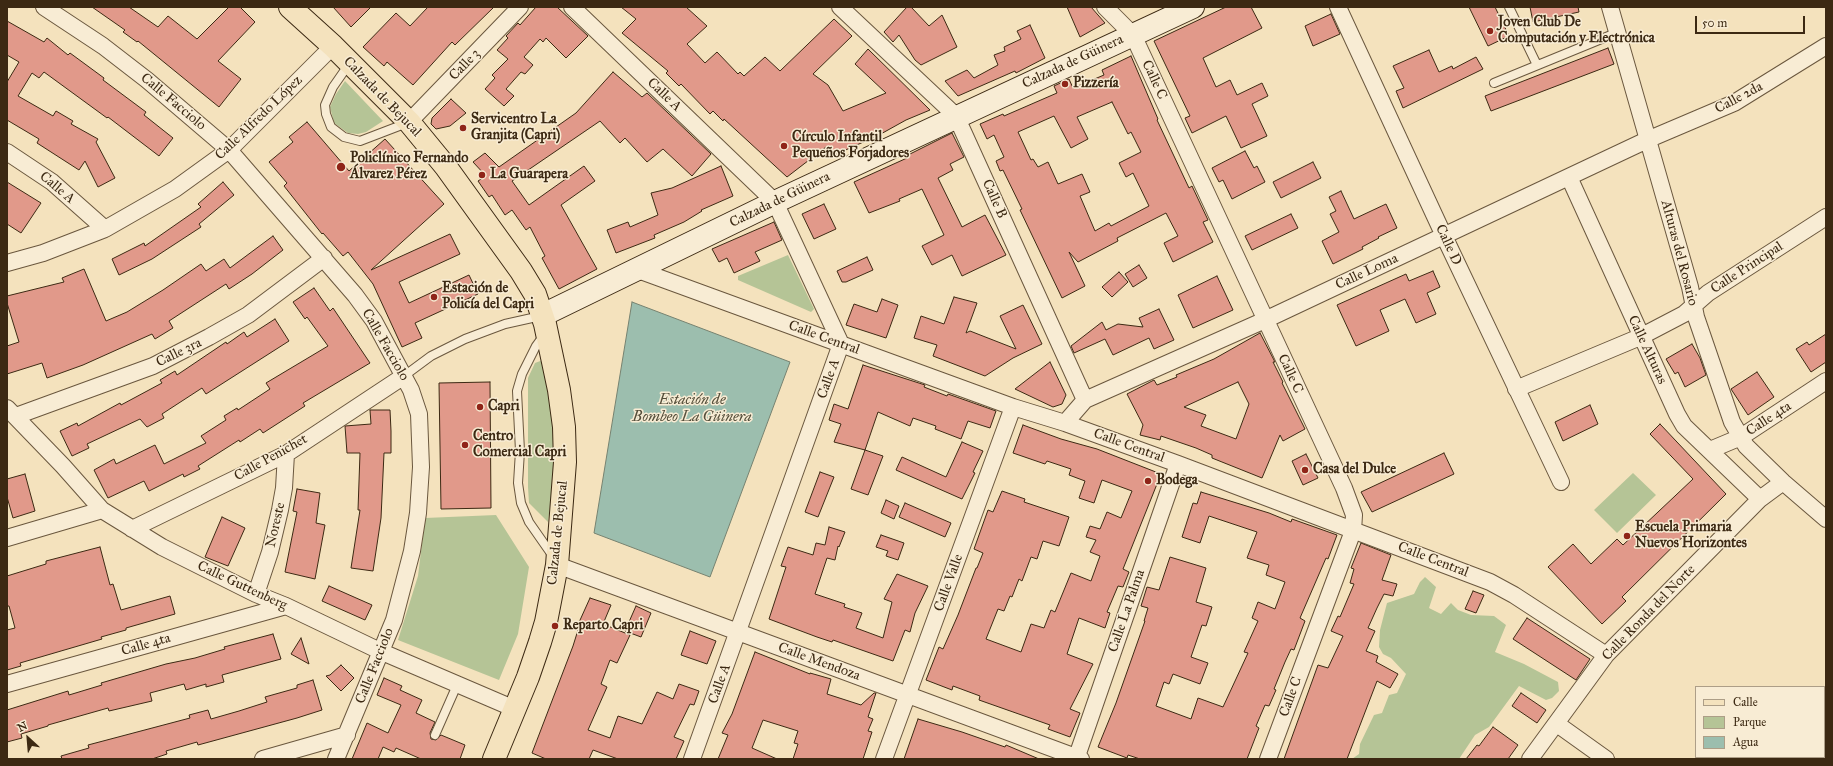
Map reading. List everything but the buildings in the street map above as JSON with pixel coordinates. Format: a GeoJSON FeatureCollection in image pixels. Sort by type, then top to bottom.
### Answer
{"type":"FeatureCollection","features":[{"type":"Feature","properties":{"kind":"main road","name":"Calzada de Bejucal"},"geometry":{"type":"LineString","coordinates":[[290,7],[333,46],[409,122],[450,173],[503,245],[535,294],[545,323],[559,390],[564,427],[565,462],[557,565],[546,622],[528,677],[494,759]]}},
{"type":"Feature","properties":{"kind":"main road","name":"Calzada de Güinera"},"geometry":{"type":"LineString","coordinates":[[545,323],[638,270],[775,202],[956,116],[1193,7]]}},
{"type":"Feature","properties":{"kind":"street","name":"Calle Facciolo"},"geometry":{"type":"LineString","coordinates":[[44,7],[104,46],[141,75],[229,150],[324,258],[374,321],[411,390],[419,414],[421,467],[418,513],[412,551],[404,588],[394,620],[382,652],[336,759]]}},
{"type":"Feature","properties":{"kind":"street","name":"Calle 3"},"geometry":{"type":"LineString","coordinates":[[409,122],[520,7]]}},
{"type":"Feature","properties":{"kind":"street","name":"Calle A"},"geometry":{"type":"LineString","coordinates":[[572,7],[775,202],[841,344],[739,632],[692,759]]}},
{"type":"Feature","properties":{"kind":"street","name":"Calle B"},"geometry":{"type":"LineString","coordinates":[[840,7],[956,116],[1084,400]]}},
{"type":"Feature","properties":{"kind":"street","name":"Calle C"},"geometry":{"type":"LineString","coordinates":[[1105,7],[1133,35],[1344,488],[1354,516],[1353,530],[1268,759]]}},
{"type":"Feature","properties":{"kind":"street","name":"Calle D"},"geometry":{"type":"LineString","coordinates":[[1338,7],[1444,236],[1561,482]]}},
{"type":"Feature","properties":{"kind":"street","name":"Alturas del Rosario"},"geometry":{"type":"LineString","coordinates":[[1615,9],[1616,33],[1690,287],[1702,335],[1732,422],[1746,446],[1783,482],[1826,519]]}},
{"type":"Feature","properties":{"kind":"street","name":"Calle Alfredo López"},"geometry":{"type":"LineString","coordinates":[[7,263],[44,253],[104,229],[175,189],[229,150],[333,46]]}},
{"type":"Feature","properties":{"kind":"street","name":"Calle 2da"},"geometry":{"type":"LineString","coordinates":[[1647,140],[1734,103],[1826,46]]}},
{"type":"Feature","properties":{"kind":"street","name":"Calle Loma"},"geometry":{"type":"LineString","coordinates":[[1084,400],[1265,320],[1647,140]]}},
{"type":"Feature","properties":{"kind":"street","name":"Calle A"},"geometry":{"type":"LineString","coordinates":[[7,152],[52,182],[104,229]]}},
{"type":"Feature","properties":{"kind":"street","name":"Calle Alturas"},"geometry":{"type":"LineString","coordinates":[[1569,177],[1640,337],[1684,426],[1760,499]]}},
{"type":"Feature","properties":{"kind":"street","name":"Calle Principal"},"geometry":{"type":"LineString","coordinates":[[1516,389],[1640,337],[1684,314],[1708,293],[1826,217]]}},
{"type":"Feature","properties":{"kind":"street","name":"Calle 3ra"},"geometry":{"type":"LineString","coordinates":[[12,412],[153,366],[210,337],[248,315],[324,258]]}},
{"type":"Feature","properties":{"kind":"street","name":"Calle Central"},"geometry":{"type":"LineString","coordinates":[[638,270],[1013,407],[1065,423],[1178,464],[1490,582],[1514,595],[1606,655]]}},
{"type":"Feature","properties":{"kind":"street","name":"Calle Penichet"},"geometry":{"type":"LineString","coordinates":[[132,529],[286,454],[404,376]]}},
{"type":"Feature","properties":{"kind":"street","name":"Calle 4ta"},"geometry":{"type":"LineString","coordinates":[[1710,450],[1741,437],[1826,381]]}},
{"type":"Feature","properties":{"kind":"street"},"geometry":{"type":"LineString","coordinates":[[1065,423],[1084,400]]}},
{"type":"Feature","properties":{"kind":"street","name":"Calle Valle"},"geometry":{"type":"LineString","coordinates":[[884,759],[1013,407]]}},
{"type":"Feature","properties":{"kind":"street","name":"Calle Guttenberg"},"geometry":{"type":"LineString","coordinates":[[12,412],[102,510],[162,547],[256,594],[286,606],[382,652],[515,709]]}},
{"type":"Feature","properties":{"kind":"street","name":"Noreste"},"geometry":{"type":"LineString","coordinates":[[256,594],[270,552],[280,510],[284,488],[286,454]]}},
{"type":"Feature","properties":{"kind":"street","name":"Calle La Palma"},"geometry":{"type":"LineString","coordinates":[[1078,758],[1178,464]]}},
{"type":"Feature","properties":{"kind":"street","name":"Calle Ronda del Norte"},"geometry":{"type":"LineString","coordinates":[[1530,759],[1606,655],[1760,499],[1783,482]]}},
{"type":"Feature","properties":{"kind":"street"},"geometry":{"type":"LineString","coordinates":[[7,538],[102,510]]}},
{"type":"Feature","properties":{"kind":"street","name":"Calle Mendoza"},"geometry":{"type":"LineString","coordinates":[[557,565],[1078,758]]}},
{"type":"Feature","properties":{"kind":"street","name":"Calle 4ta"},"geometry":{"type":"LineString","coordinates":[[7,684],[286,606]]}},
{"type":"Feature","properties":{"kind":"street"},"geometry":{"type":"LineString","coordinates":[[1556,724],[1606,759]]}},
{"type":"Feature","properties":{"kind":"street"},"geometry":{"type":"LineString","coordinates":[[263,759],[347,735]]}},
{"type":"Feature","properties":{"kind":"lane"},"geometry":{"type":"LineString","coordinates":[[1509,7],[1537,66]]}},
{"type":"Feature","properties":{"kind":"lane"},"geometry":{"type":"LineString","coordinates":[[1494,83],[1616,33]]}},
{"type":"Feature","properties":{"kind":"lane"},"geometry":{"type":"LineString","coordinates":[[350,64],[333,87],[325,105],[326,114],[331,128],[344,137],[360,141],[409,122]]}},
{"type":"Feature","properties":{"kind":"lane"},"geometry":{"type":"LineString","coordinates":[[404,376],[431,356],[465,339],[505,324],[545,323],[536,346],[522,374],[517,391],[520,451],[518,483],[520,503],[529,522],[549,548],[557,565]]}},
{"type":"Feature","properties":{"kind":"lane"},"geometry":{"type":"LineString","coordinates":[[435,735],[457,685]]}},
{"type":"Feature","properties":{"kind":"green space"},"geometry":{"type":"Polygon","coordinates":[[[345,81],[383,121],[366,132],[358,134],[348,133],[334,123],[330,107],[336,94],[345,81]]]}},
{"type":"Feature","properties":{"kind":"green space"},"geometry":{"type":"Polygon","coordinates":[[[788,255],[814,309],[811,312],[738,280],[738,276],[788,255]]]}},
{"type":"Feature","properties":{"kind":"green space"},"geometry":{"type":"Polygon","coordinates":[[[543,360],[553,396],[555,466],[548,522],[529,503],[528,487],[528,378],[535,363],[543,360]]]}},
{"type":"Feature","properties":{"kind":"green space"},"geometry":{"type":"Polygon","coordinates":[[[1633,473],[1656,495],[1617,533],[1594,510],[1633,473]]]}},
{"type":"Feature","properties":{"kind":"green space"},"geometry":{"type":"Polygon","coordinates":[[[496,515],[529,567],[518,634],[499,680],[398,640],[418,576],[425,518],[496,515]]]}},
{"type":"Feature","properties":{"kind":"green space"},"geometry":{"type":"Polygon","coordinates":[[[1425,577],[1436,587],[1429,608],[1441,614],[1451,603],[1458,610],[1471,615],[1494,616],[1506,625],[1495,652],[1524,664],[1558,682],[1559,691],[1552,698],[1546,700],[1519,686],[1489,727],[1475,735],[1459,759],[1352,759],[1359,754],[1360,744],[1374,715],[1382,713],[1389,695],[1397,693],[1406,674],[1391,658],[1383,654],[1379,647],[1380,630],[1387,603],[1414,594],[1420,582],[1425,577]]]}},
{"type":"Feature","properties":{"kind":"water","name":"Estación de Bombeo La Güinera"},"geometry":{"type":"Polygon","coordinates":[[[632,302],[790,362],[710,577],[594,533],[632,302]]]}},
{"type":"Feature","properties":{"kind":"place","name":"Joven Club De Computación y Electrónica"},"geometry":{"type":"Point","coordinates":[1490,31]}},
{"type":"Feature","properties":{"kind":"place","name":"Pizzería"},"geometry":{"type":"Point","coordinates":[1065,84]}},
{"type":"Feature","properties":{"kind":"place","name":"Servicentro La Granjita (Capri)"},"geometry":{"type":"Point","coordinates":[463,128]}},
{"type":"Feature","properties":{"kind":"place","name":"Círculo Infantil Pequeños Forjadores"},"geometry":{"type":"Point","coordinates":[784,146]}},
{"type":"Feature","properties":{"kind":"place","name":"Policlínico Fernando Álvarez Pérez"},"geometry":{"type":"Point","coordinates":[341,167]}},
{"type":"Feature","properties":{"kind":"place","name":"La Guarapera"},"geometry":{"type":"Point","coordinates":[482,175]}},
{"type":"Feature","properties":{"kind":"place","name":"Estación de Policía del Capri"},"geometry":{"type":"Point","coordinates":[434,297]}},
{"type":"Feature","properties":{"kind":"place","name":"Capri"},"geometry":{"type":"Point","coordinates":[480,407]}},
{"type":"Feature","properties":{"kind":"place","name":"Centro Comercial Capri"},"geometry":{"type":"Point","coordinates":[465,445]}},
{"type":"Feature","properties":{"kind":"place","name":"Casa del Dulce"},"geometry":{"type":"Point","coordinates":[1305,470]}},
{"type":"Feature","properties":{"kind":"place","name":"Bodega"},"geometry":{"type":"Point","coordinates":[1148,481]}},
{"type":"Feature","properties":{"kind":"place","name":"Escuela Primaria Nuevos Horizontes"},"geometry":{"type":"Point","coordinates":[1627,536]}},
{"type":"Feature","properties":{"kind":"place","name":"Reparto Capri"},"geometry":{"type":"Point","coordinates":[555,626]}}]}
